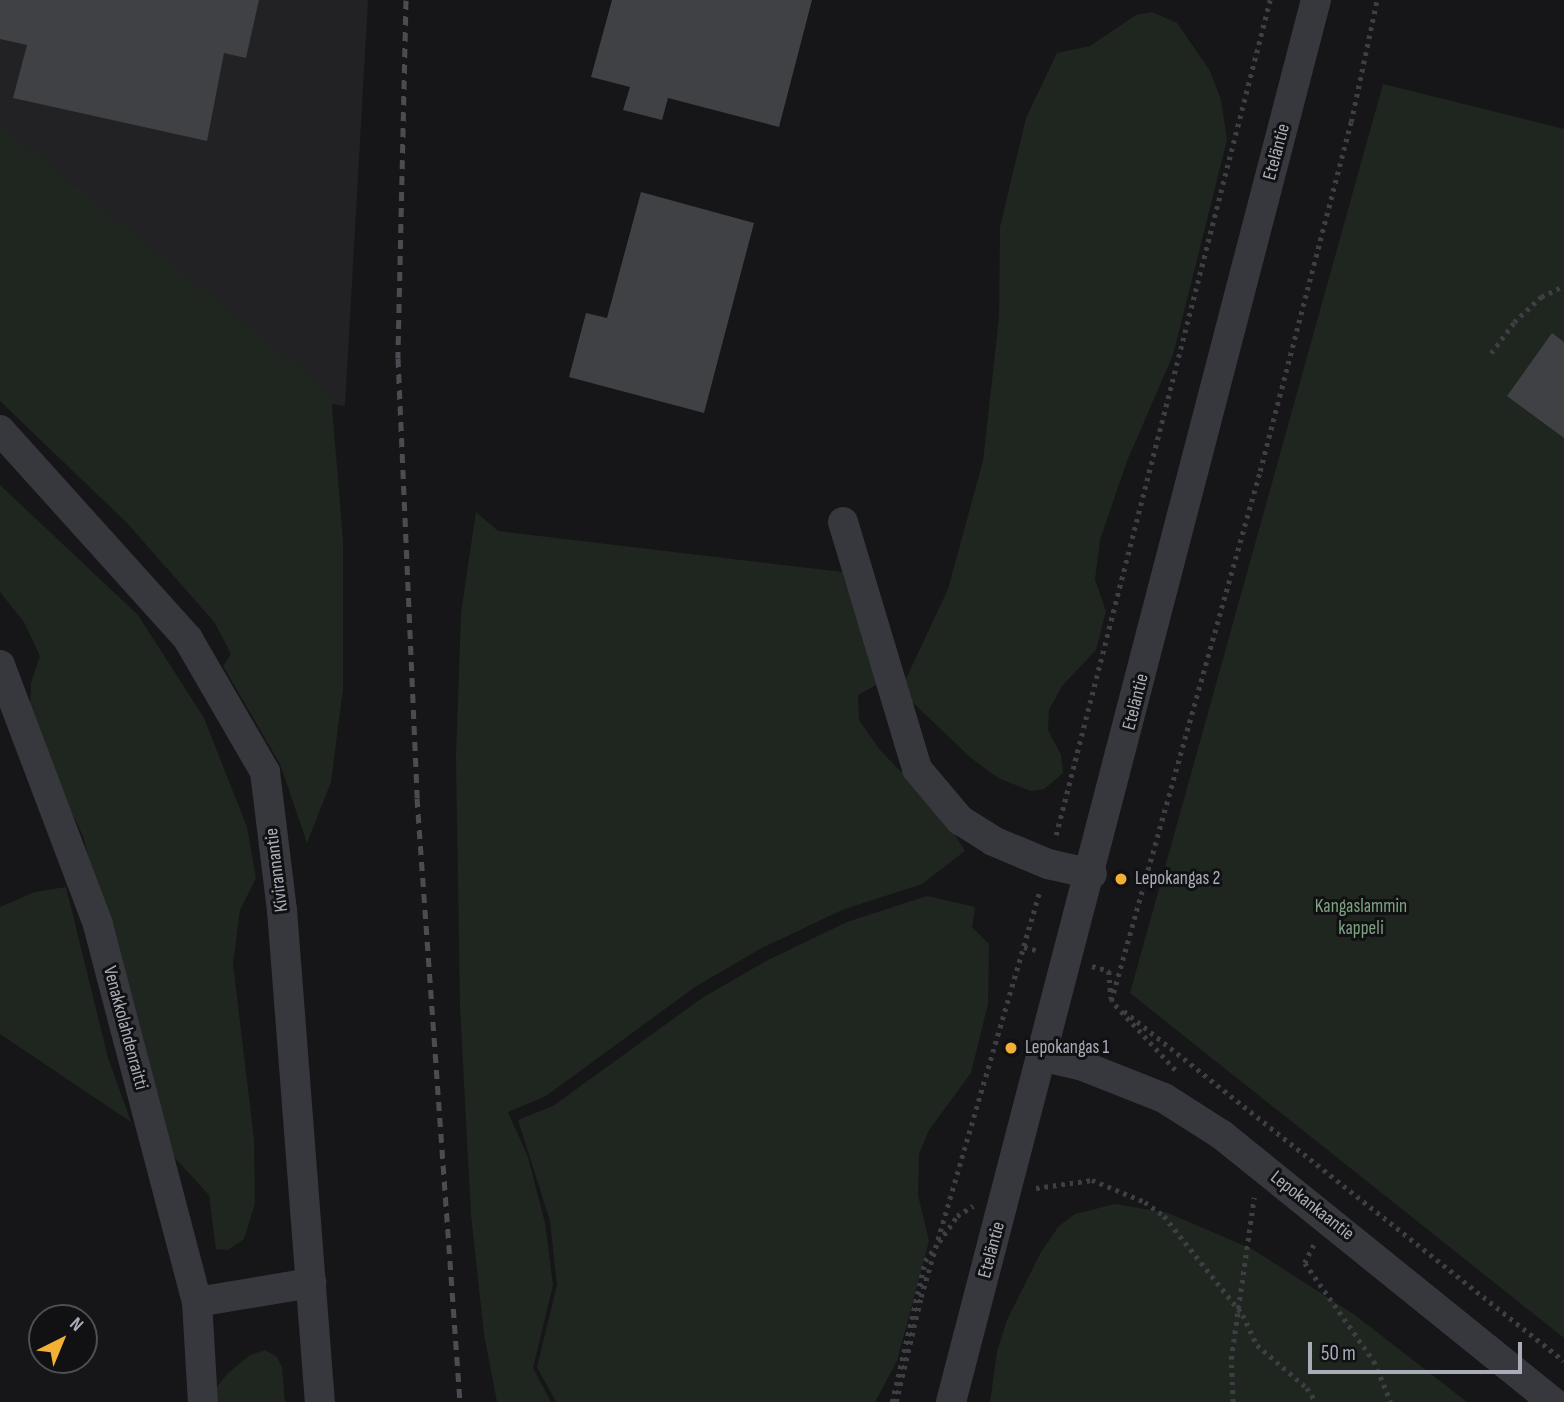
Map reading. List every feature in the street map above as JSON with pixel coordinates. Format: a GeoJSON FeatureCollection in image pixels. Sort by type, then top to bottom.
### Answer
{"type":"FeatureCollection","features":[{"type":"Feature","properties":{"kind":"street","name":"Eteläntie"},"geometry":{"type":"LineString","coordinates":[[951,1402],[1092,874],[1316,0]]}},
{"type":"Feature","properties":{"kind":"street","name":"Kivirannantie"},"geometry":{"type":"LineString","coordinates":[[0,430],[188,639],[265,772],[282,911],[320,1402]]}},
{"type":"Feature","properties":{"kind":"street"},"geometry":{"type":"LineString","coordinates":[[842,522],[917,769],[960,820],[1048,864],[1092,874]]}},
{"type":"Feature","properties":{"kind":"street","name":"Venakkolahdenraitti"},"geometry":{"type":"LineString","coordinates":[[0,665],[98,925],[197,1301],[203,1402]]}},
{"type":"Feature","properties":{"kind":"street","name":"Lepokankaantie"},"geometry":{"type":"LineString","coordinates":[[1044,1057],[1083,1066],[1164,1098],[1222,1135],[1553,1402]]}},
{"type":"Feature","properties":{"kind":"street"},"geometry":{"type":"LineString","coordinates":[[197,1301],[311,1283]]}},
{"type":"Feature","properties":{"kind":"path"},"geometry":{"type":"LineString","coordinates":[[894,1402],[937,1244],[1048,864],[1270,0]]}},
{"type":"Feature","properties":{"kind":"path"},"geometry":{"type":"LineString","coordinates":[[1111,1001],[1260,471],[1351,122],[1377,0]]}},
{"type":"Feature","properties":{"kind":"path"},"geometry":{"type":"LineString","coordinates":[[1491,353],[1514,322],[1541,297],[1564,286]]}},
{"type":"Feature","properties":{"kind":"path"},"geometry":{"type":"LineString","coordinates":[[1024,947],[1109,971],[1111,1001],[1181,1076]]}},
{"type":"Feature","properties":{"kind":"path"},"geometry":{"type":"LineString","coordinates":[[1111,1001],[1564,1361]]}},
{"type":"Feature","properties":{"kind":"path"},"geometry":{"type":"LineString","coordinates":[[937,1244],[957,1216],[1006,1196],[1092,1180],[1133,1196],[1164,1216],[1238,1310],[1257,1345],[1307,1388],[1316,1402]]}},
{"type":"Feature","properties":{"kind":"path"},"geometry":{"type":"LineString","coordinates":[[1233,1402],[1231,1359],[1254,1199],[1249,1188]]}},
{"type":"Feature","properties":{"kind":"path"},"geometry":{"type":"LineString","coordinates":[[1327,1220],[1305,1263],[1374,1361],[1391,1402]]}},
{"type":"Feature","properties":{"kind":"shaded area"},"geometry":{"type":"Polygon","coordinates":[[[0,0],[368,0],[345,406],[244,392],[0,185],[0,0]]]}},
{"type":"Feature","properties":{"kind":"green space"},"geometry":{"type":"Polygon","coordinates":[[[1152,12],[1177,23],[1209,69],[1221,100],[1227,140],[1173,355],[1127,461],[1100,540],[1095,580],[1106,611],[1096,650],[1062,686],[1049,710],[1048,730],[1061,755],[1063,773],[1044,789],[1031,791],[998,778],[971,758],[907,697],[904,683],[948,589],[983,461],[999,318],[1000,227],[1026,118],[1057,53],[1090,46],[1136,15],[1152,12]]]}},
{"type":"Feature","properties":{"kind":"green space","name":"Kangaslammin kappeli"},"geometry":{"type":"Polygon","coordinates":[[[1383,84],[1564,129],[1564,1338],[1130,993],[1383,84]]]}},
{"type":"Feature","properties":{"kind":"green space"},"geometry":{"type":"Polygon","coordinates":[[[0,125],[331,394],[343,541],[343,689],[331,782],[307,843],[280,764],[223,666],[231,654],[215,623],[127,523],[0,401],[0,125]]]}},
{"type":"Feature","properties":{"kind":"green space"},"geometry":{"type":"Polygon","coordinates":[[[0,485],[138,615],[204,718],[247,827],[256,878],[240,910],[233,964],[254,1139],[255,1203],[244,1239],[228,1250],[216,1249],[209,1195],[165,1147],[83,836],[46,759],[30,709],[31,683],[40,656],[24,622],[0,592],[0,485]]]}},
{"type":"Feature","properties":{"kind":"green space"},"geometry":{"type":"Polygon","coordinates":[[[476,512],[498,531],[842,572],[878,684],[858,695],[859,720],[880,750],[943,815],[965,851],[922,884],[842,910],[760,949],[695,987],[546,1096],[508,1112],[528,1157],[545,1223],[553,1285],[533,1368],[551,1402],[497,1402],[484,1334],[471,1215],[460,1007],[456,758],[461,613],[476,512]]]}},
{"type":"Feature","properties":{"kind":"green space"},"geometry":{"type":"Polygon","coordinates":[[[66,887],[108,1058],[131,1122],[0,1034],[0,907],[35,892],[66,887]]]}},
{"type":"Feature","properties":{"kind":"green space"},"geometry":{"type":"Polygon","coordinates":[[[927,896],[975,907],[972,927],[989,944],[988,1004],[971,1073],[929,1130],[919,1154],[918,1195],[929,1241],[897,1361],[875,1402],[556,1402],[537,1367],[557,1285],[550,1221],[518,1120],[553,1106],[702,998],[766,961],[847,922],[927,896]]]}},
{"type":"Feature","properties":{"kind":"green space"},"geometry":{"type":"Polygon","coordinates":[[[1115,1204],[1168,1213],[1252,1249],[1355,1315],[1467,1402],[990,1402],[997,1352],[1007,1320],[1041,1252],[1059,1226],[1075,1214],[1115,1204]]]}},
{"type":"Feature","properties":{"kind":"green space"},"geometry":{"type":"Polygon","coordinates":[[[265,1350],[277,1357],[282,1367],[285,1402],[211,1402],[211,1394],[227,1374],[250,1355],[265,1350]]]}},
{"type":"Feature","properties":{"kind":"building"},"geometry":{"type":"Polygon","coordinates":[[[0,0],[259,0],[246,58],[224,53],[207,141],[13,98],[27,45],[0,39],[0,0]]]}},
{"type":"Feature","properties":{"kind":"building"},"geometry":{"type":"Polygon","coordinates":[[[612,0],[812,0],[779,127],[668,98],[662,120],[623,110],[630,87],[591,77],[612,0]]]}},
{"type":"Feature","properties":{"kind":"building"},"geometry":{"type":"Polygon","coordinates":[[[641,192],[754,223],[704,413],[569,377],[586,313],[607,318],[641,192]]]}},
{"type":"Feature","properties":{"kind":"building"},"geometry":{"type":"Polygon","coordinates":[[[1552,333],[1564,342],[1564,438],[1507,396],[1552,333]]]}},
{"type":"Feature","properties":{"kind":"railway"},"geometry":{"type":"LineString","coordinates":[[406,0],[398,358],[417,798],[460,1402]]}},
{"type":"Feature","properties":{"kind":"place","name":"Lepokangas 2"},"geometry":{"type":"Point","coordinates":[1121,879]}},
{"type":"Feature","properties":{"kind":"place","name":"Lepokangas 1"},"geometry":{"type":"Point","coordinates":[1011,1048]}}]}
